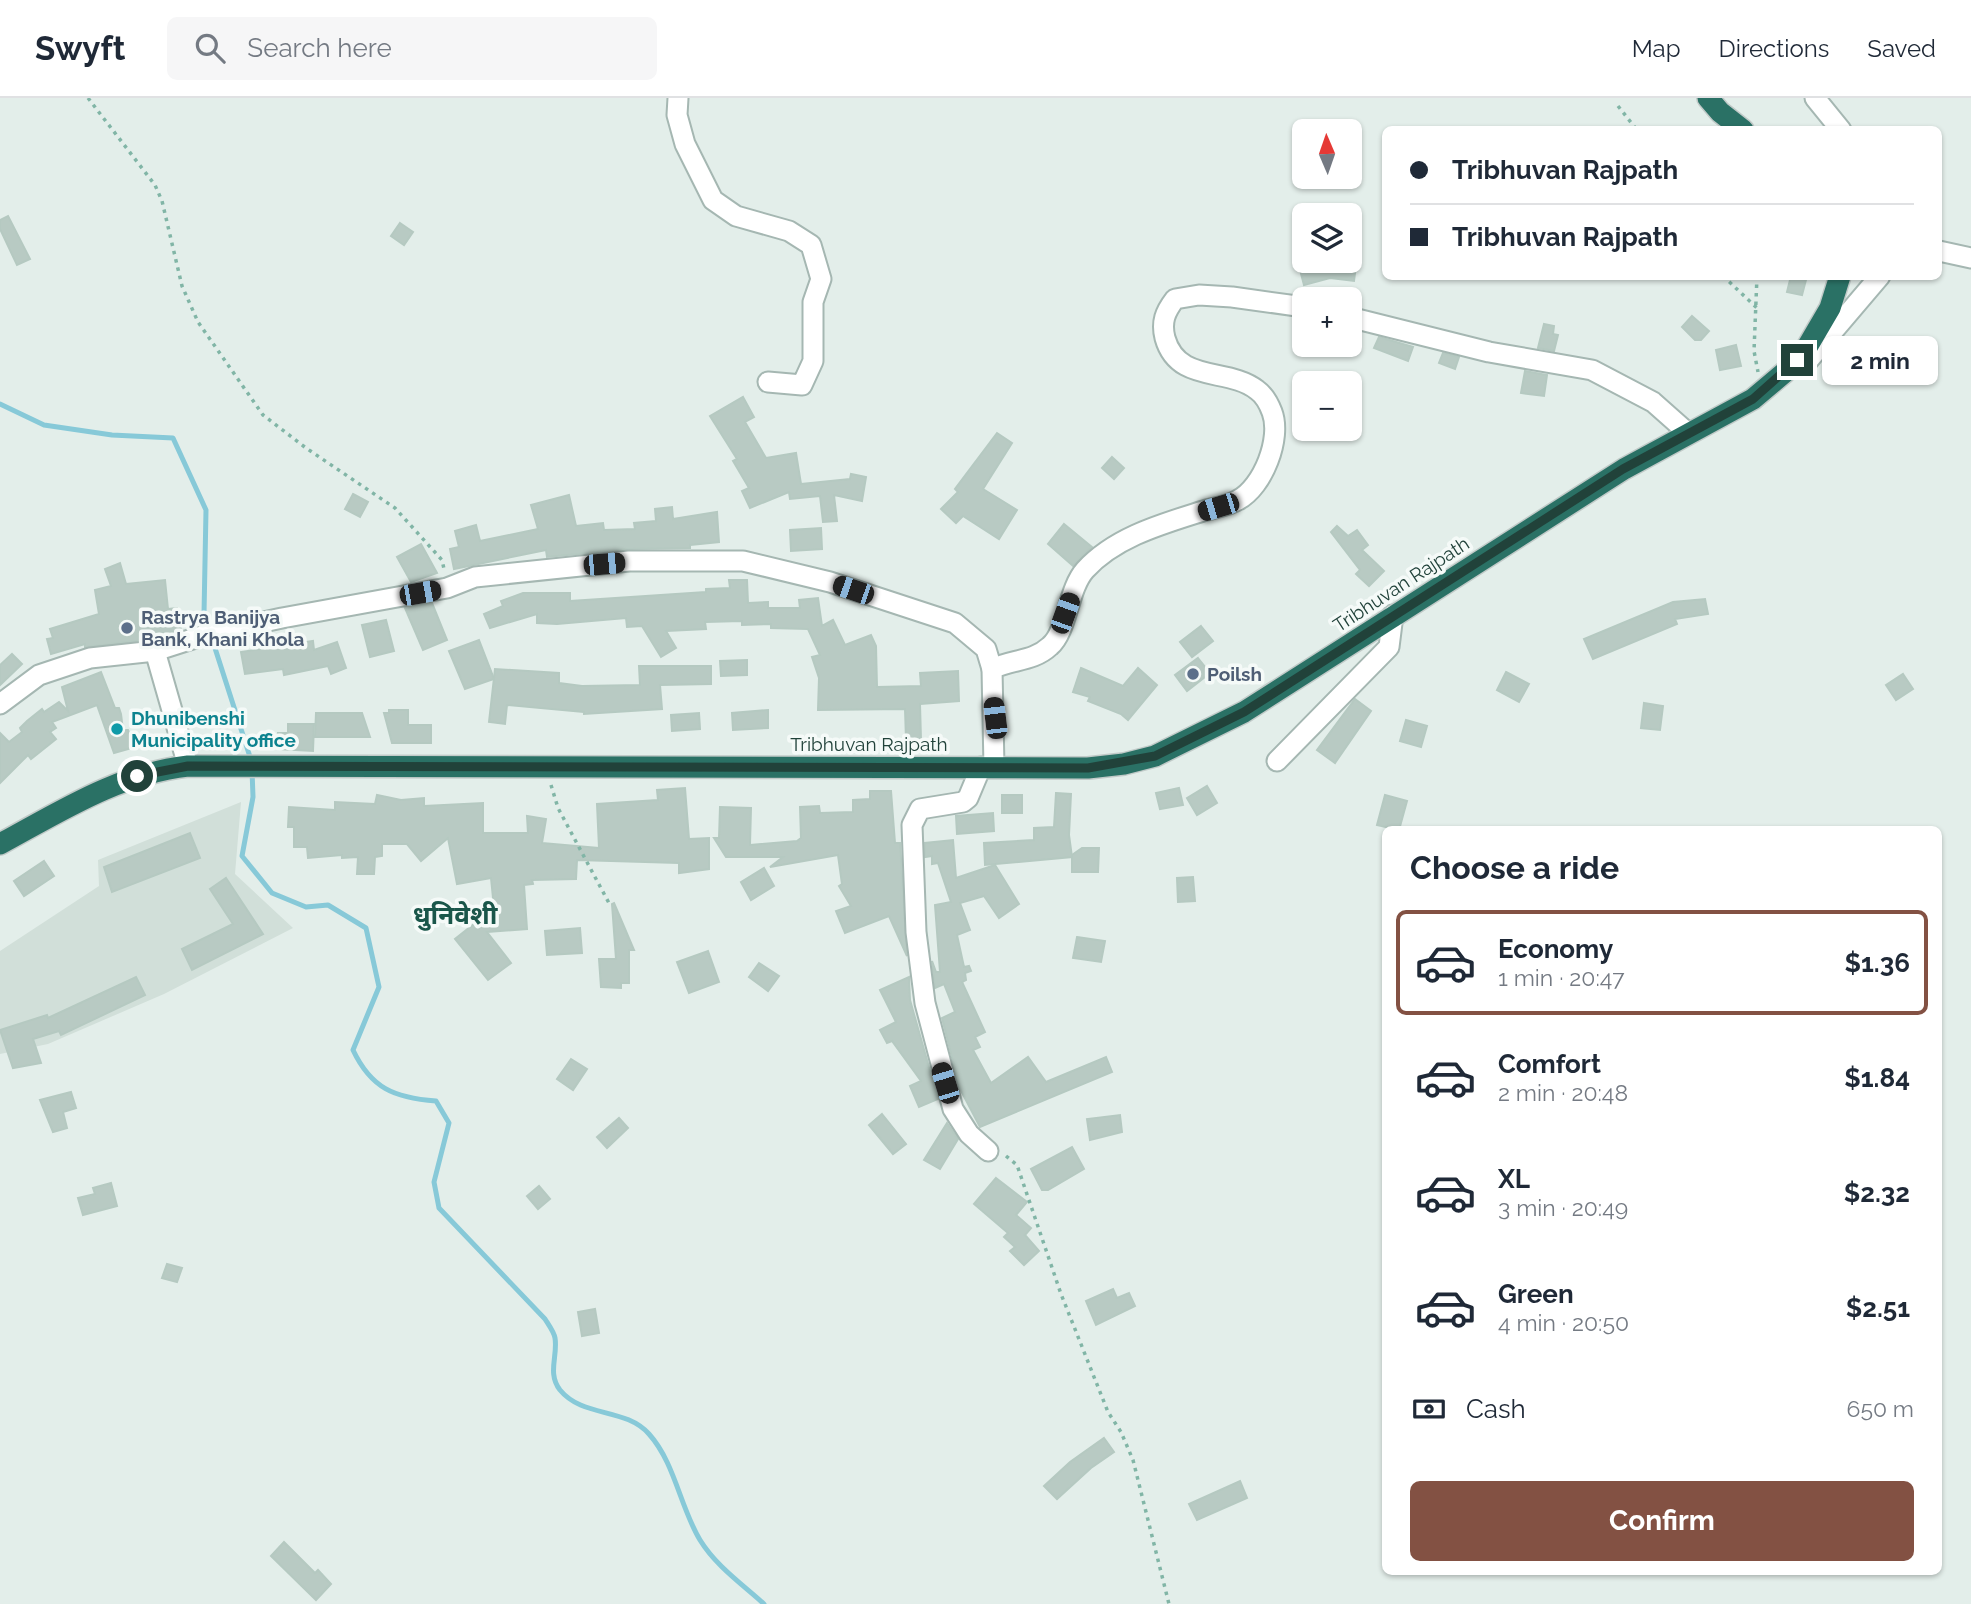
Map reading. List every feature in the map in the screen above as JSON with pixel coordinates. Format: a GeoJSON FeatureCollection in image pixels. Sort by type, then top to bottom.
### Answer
{"type":"FeatureCollection","features":[{"type":"Feature","properties":{"kind":"highway"},"geometry":{"type":"LineString","coordinates":[[1708,98],[1738,126]]}},
{"type":"Feature","properties":{"kind":"highway","name":"Tribhuvan Rajpath"},"geometry":{"type":"LineString","coordinates":[[0,844],[118,782],[156,770],[188,766],[547,769],[1088,768],[1155,756],[1244,712],[1623,469],[1757,396],[1806,349],[1830,308],[1839,280]]}},
{"type":"Feature","properties":{"kind":"street"},"geometry":{"type":"LineString","coordinates":[[678,98],[677,115],[685,144],[713,200],[736,216],[789,231],[811,245],[821,279],[813,302],[813,361],[802,385],[768,383]]}},
{"type":"Feature","properties":{"kind":"street"},"geometry":{"type":"LineString","coordinates":[[1815,98],[1838,126]]}},
{"type":"Feature","properties":{"kind":"street"},"geometry":{"type":"LineString","coordinates":[[1942,252],[1971,258]]}},
{"type":"Feature","properties":{"kind":"street"},"geometry":{"type":"LineString","coordinates":[[1757,396],[1794,377],[1877,280]]}},
{"type":"Feature","properties":{"kind":"street"},"geometry":{"type":"LineString","coordinates":[[992,669],[1005,662],[1032,659],[1052,645],[1084,571],[1108,552],[1139,533],[1239,500],[1259,480],[1275,433],[1273,415],[1256,389],[1182,365],[1166,341],[1163,325],[1166,311],[1175,299],[1199,295],[1292,305]]}},
{"type":"Feature","properties":{"kind":"street"},"geometry":{"type":"LineString","coordinates":[[1362,320],[1489,352],[1592,370],[1653,402],[1688,433]]}},
{"type":"Feature","properties":{"kind":"street"},"geometry":{"type":"LineString","coordinates":[[0,704],[39,675],[90,658],[155,651],[208,634],[447,588],[475,577],[629,561],[743,561],[830,582],[955,624],[986,649],[992,669],[987,767],[963,802],[920,809],[912,825],[916,932],[937,1056],[953,1109],[969,1134],[988,1152]]}},
{"type":"Feature","properties":{"kind":"street"},"geometry":{"type":"LineString","coordinates":[[1277,761],[1390,647],[1393,615]]}},
{"type":"Feature","properties":{"kind":"street"},"geometry":{"type":"LineString","coordinates":[[155,651],[188,766]]}},
{"type":"Feature","properties":{"kind":"path"},"geometry":{"type":"LineString","coordinates":[[88,98],[155,186],[162,201],[182,286],[198,322],[263,415],[306,448],[395,508],[442,560],[447,588]]}},
{"type":"Feature","properties":{"kind":"path"},"geometry":{"type":"LineString","coordinates":[[1618,106],[1634,126]]}},
{"type":"Feature","properties":{"kind":"path"},"geometry":{"type":"LineString","coordinates":[[1727,280],[1757,309]]}},
{"type":"Feature","properties":{"kind":"path"},"geometry":{"type":"LineString","coordinates":[[1757,280],[1754,351],[1757,396]]}},
{"type":"Feature","properties":{"kind":"path"},"geometry":{"type":"LineString","coordinates":[[547,769],[558,808],[610,905]]}},
{"type":"Feature","properties":{"kind":"path"},"geometry":{"type":"LineString","coordinates":[[988,1152],[1005,1155],[1017,1165],[1061,1294],[1108,1412],[1121,1432],[1133,1460],[1169,1604]]}},
{"type":"Feature","properties":{"kind":"shaded area"},"geometry":{"type":"Polygon","coordinates":[[[241,802],[235,874],[293,928],[164,994],[48,1044],[0,1054],[0,951],[99,886],[98,860],[241,802]]]}},
{"type":"Feature","properties":{"kind":"building"},"geometry":{"type":"Polygon","coordinates":[[[8,216],[30,259],[17,265],[0,229],[0,220],[8,216]]]}},
{"type":"Feature","properties":{"kind":"building"},"geometry":{"type":"Polygon","coordinates":[[[400,223],[413,232],[404,245],[391,236],[400,223]]]}},
{"type":"Feature","properties":{"kind":"building"},"geometry":{"type":"Polygon","coordinates":[[[1301,273],[1355,273],[1354,281],[1330,278],[1304,285],[1301,273]]]}},
{"type":"Feature","properties":{"kind":"building"},"geometry":{"type":"Polygon","coordinates":[[[1790,280],[1806,280],[1802,295],[1787,292],[1790,280]]]}},
{"type":"Feature","properties":{"kind":"building"},"geometry":{"type":"Polygon","coordinates":[[[1692,316],[1709,331],[1701,340],[1695,340],[1682,327],[1692,316]]]}},
{"type":"Feature","properties":{"kind":"building"},"geometry":{"type":"Polygon","coordinates":[[[1544,324],[1554,326],[1553,334],[1558,335],[1554,351],[1538,348],[1544,324]]]}},
{"type":"Feature","properties":{"kind":"building"},"geometry":{"type":"Polygon","coordinates":[[[1379,337],[1413,347],[1408,361],[1374,348],[1379,337]]]}},
{"type":"Feature","properties":{"kind":"building"},"geometry":{"type":"Polygon","coordinates":[[[1736,345],[1741,366],[1720,370],[1716,350],[1736,345]]]}},
{"type":"Feature","properties":{"kind":"building"},"geometry":{"type":"Polygon","coordinates":[[[1443,353],[1459,357],[1455,369],[1439,363],[1443,353]]]}},
{"type":"Feature","properties":{"kind":"building"},"geometry":{"type":"Polygon","coordinates":[[[1525,371],[1547,375],[1544,396],[1521,393],[1525,371]]]}},
{"type":"Feature","properties":{"kind":"building"},"geometry":{"type":"Polygon","coordinates":[[[743,397],[754,417],[745,422],[766,458],[796,453],[801,484],[850,479],[851,474],[866,477],[862,501],[834,495],[837,521],[823,522],[820,496],[790,499],[789,492],[750,508],[742,491],[749,488],[733,461],[737,459],[710,416],[743,397]]]}},
{"type":"Feature","properties":{"kind":"building"},"geometry":{"type":"Polygon","coordinates":[[[997,433],[1012,443],[983,489],[1017,510],[999,539],[963,516],[956,523],[941,509],[958,492],[955,489],[997,433]]]}},
{"type":"Feature","properties":{"kind":"building"},"geometry":{"type":"Polygon","coordinates":[[[1112,457],[1124,468],[1114,479],[1102,468],[1112,457]]]}},
{"type":"Feature","properties":{"kind":"building"},"geometry":{"type":"Polygon","coordinates":[[[353,494],[368,502],[360,517],[345,509],[353,494]]]}},
{"type":"Feature","properties":{"kind":"building"},"geometry":{"type":"Polygon","coordinates":[[[569,495],[576,526],[603,523],[604,530],[635,529],[634,523],[656,521],[655,509],[672,507],[673,519],[717,512],[719,542],[690,545],[690,548],[628,549],[547,557],[546,550],[454,569],[450,549],[459,547],[455,531],[476,525],[480,541],[538,529],[531,505],[569,495]]]}},
{"type":"Feature","properties":{"kind":"building"},"geometry":{"type":"Polygon","coordinates":[[[1064,524],[1092,547],[1073,566],[1048,544],[1064,524]]]}},
{"type":"Feature","properties":{"kind":"building"},"geometry":{"type":"Polygon","coordinates":[[[1337,526],[1348,536],[1357,530],[1368,545],[1362,550],[1384,571],[1369,586],[1356,574],[1360,570],[1331,532],[1337,526]]]}},
{"type":"Feature","properties":{"kind":"building"},"geometry":{"type":"Polygon","coordinates":[[[821,528],[822,549],[791,551],[790,530],[821,528]]]}},
{"type":"Feature","properties":{"kind":"building"},"geometry":{"type":"Polygon","coordinates":[[[421,544],[437,573],[411,582],[397,557],[421,544]]]}},
{"type":"Feature","properties":{"kind":"building"},"geometry":{"type":"Polygon","coordinates":[[[120,563],[126,584],[165,580],[168,609],[177,608],[181,630],[152,639],[85,647],[85,644],[51,654],[47,639],[53,638],[50,629],[99,614],[95,590],[111,586],[105,569],[120,563]]]}},
{"type":"Feature","properties":{"kind":"building"},"geometry":{"type":"Polygon","coordinates":[[[729,580],[747,580],[748,603],[768,602],[768,608],[800,608],[799,600],[818,598],[822,626],[833,620],[845,645],[871,635],[876,646],[877,687],[921,686],[920,673],[958,671],[959,701],[920,704],[921,740],[906,740],[905,709],[818,710],[819,678],[812,657],[820,655],[808,629],[771,628],[771,624],[742,625],[742,621],[705,622],[706,629],[666,631],[676,648],[661,657],[642,626],[627,627],[626,618],[557,624],[537,623],[537,614],[490,628],[484,614],[503,606],[501,601],[523,593],[570,593],[570,601],[706,592],[706,589],[730,588],[729,580]]]}},
{"type":"Feature","properties":{"kind":"building"},"geometry":{"type":"Polygon","coordinates":[[[1705,599],[1708,614],[1675,619],[1677,624],[1593,659],[1584,639],[1673,602],[1705,599]]]}},
{"type":"Feature","properties":{"kind":"building"},"geometry":{"type":"Polygon","coordinates":[[[432,603],[447,640],[423,650],[405,608],[432,603]]]}},
{"type":"Feature","properties":{"kind":"building"},"geometry":{"type":"Polygon","coordinates":[[[386,620],[394,651],[370,657],[362,625],[386,620]]]}},
{"type":"Feature","properties":{"kind":"building"},"geometry":{"type":"Polygon","coordinates":[[[1201,626],[1213,641],[1192,657],[1180,642],[1201,626]]]}},
{"type":"Feature","properties":{"kind":"building"},"geometry":{"type":"Polygon","coordinates":[[[479,640],[494,679],[465,689],[449,651],[479,640]]]}},
{"type":"Feature","properties":{"kind":"building"},"geometry":{"type":"Polygon","coordinates":[[[313,641],[314,650],[337,642],[346,668],[331,674],[328,666],[284,675],[283,669],[245,674],[241,652],[313,641]]]}},
{"type":"Feature","properties":{"kind":"building"},"geometry":{"type":"Polygon","coordinates":[[[12,654],[22,664],[0,685],[0,665],[12,654]]]}},
{"type":"Feature","properties":{"kind":"building","name":"Poilsh"},"geometry":{"type":"Polygon","coordinates":[[[1198,658],[1210,673],[1187,691],[1175,675],[1198,658]]]}},
{"type":"Feature","properties":{"kind":"building"},"geometry":{"type":"Polygon","coordinates":[[[747,660],[747,675],[721,676],[720,661],[747,660]]]}},
{"type":"Feature","properties":{"kind":"building"},"geometry":{"type":"Polygon","coordinates":[[[639,666],[711,666],[711,684],[660,685],[662,709],[584,714],[507,705],[505,724],[489,722],[495,669],[559,673],[559,683],[582,686],[640,685],[639,666]]]}},
{"type":"Feature","properties":{"kind":"building"},"geometry":{"type":"Polygon","coordinates":[[[1081,668],[1123,686],[1138,668],[1157,685],[1128,720],[1121,714],[1088,701],[1090,697],[1073,692],[1081,668]]]}},
{"type":"Feature","properties":{"kind":"building"},"geometry":{"type":"Polygon","coordinates":[[[101,672],[115,708],[119,708],[123,730],[128,730],[135,747],[114,753],[97,705],[52,722],[56,728],[50,732],[56,739],[31,759],[28,755],[0,783],[0,733],[9,742],[22,732],[20,728],[27,721],[42,709],[44,712],[59,702],[68,711],[62,687],[101,672]]]}},
{"type":"Feature","properties":{"kind":"building"},"geometry":{"type":"Polygon","coordinates":[[[1506,672],[1529,684],[1519,702],[1497,690],[1506,672]]]}},
{"type":"Feature","properties":{"kind":"building"},"geometry":{"type":"Polygon","coordinates":[[[1903,674],[1913,689],[1896,700],[1886,685],[1903,674]]]}},
{"type":"Feature","properties":{"kind":"building"},"geometry":{"type":"Polygon","coordinates":[[[1355,699],[1371,711],[1335,763],[1317,750],[1355,699]]]}},
{"type":"Feature","properties":{"kind":"building"},"geometry":{"type":"Polygon","coordinates":[[[1644,703],[1663,706],[1660,730],[1641,728],[1644,703]]]}},
{"type":"Feature","properties":{"kind":"building"},"geometry":{"type":"Polygon","coordinates":[[[389,710],[408,710],[408,725],[431,725],[431,743],[392,743],[384,713],[389,713],[389,710]]]}},
{"type":"Feature","properties":{"kind":"building"},"geometry":{"type":"Polygon","coordinates":[[[768,710],[768,728],[733,730],[732,713],[768,710]]]}},
{"type":"Feature","properties":{"kind":"building"},"geometry":{"type":"Polygon","coordinates":[[[316,713],[362,713],[370,737],[315,737],[316,713]]]}},
{"type":"Feature","properties":{"kind":"building"},"geometry":{"type":"Polygon","coordinates":[[[699,713],[700,729],[672,731],[671,715],[699,713]]]}},
{"type":"Feature","properties":{"kind":"building"},"geometry":{"type":"Polygon","coordinates":[[[1406,720],[1427,726],[1421,747],[1400,741],[1406,720]]]}},
{"type":"Feature","properties":{"kind":"building"},"geometry":{"type":"Polygon","coordinates":[[[288,724],[314,724],[313,751],[278,749],[278,733],[288,733],[288,724]]]}},
{"type":"Feature","properties":{"kind":"building"},"geometry":{"type":"Polygon","coordinates":[[[1207,786],[1217,803],[1197,815],[1187,798],[1207,786]]]}},
{"type":"Feature","properties":{"kind":"building"},"geometry":{"type":"Polygon","coordinates":[[[685,788],[689,839],[709,838],[709,869],[679,873],[679,863],[577,860],[576,879],[532,880],[533,884],[524,885],[527,929],[487,932],[511,963],[488,980],[455,939],[494,908],[491,878],[457,884],[448,838],[421,861],[407,844],[382,844],[382,856],[375,857],[374,874],[357,874],[358,857],[342,858],[342,855],[308,858],[307,847],[294,847],[294,827],[288,827],[289,807],[335,810],[335,802],[375,804],[377,795],[401,800],[424,798],[424,806],[483,803],[483,833],[528,833],[527,816],[546,819],[542,843],[599,848],[597,804],[658,800],[657,790],[685,788]]]}},
{"type":"Feature","properties":{"kind":"building"},"geometry":{"type":"Polygon","coordinates":[[[1179,788],[1183,805],[1160,809],[1156,793],[1179,788]]]}},
{"type":"Feature","properties":{"kind":"building"},"geometry":{"type":"Polygon","coordinates":[[[870,791],[891,791],[895,843],[900,843],[907,956],[889,916],[845,933],[836,911],[851,906],[839,886],[842,884],[838,855],[770,867],[783,857],[726,857],[714,838],[719,838],[720,807],[751,808],[750,845],[797,841],[801,838],[800,807],[819,806],[820,813],[853,812],[853,800],[870,799],[870,791]]]}},
{"type":"Feature","properties":{"kind":"building"},"geometry":{"type":"Polygon","coordinates":[[[1056,793],[1071,794],[1069,835],[1072,857],[985,865],[984,843],[1034,840],[1034,828],[1054,827],[1056,793]]]}},
{"type":"Feature","properties":{"kind":"building"},"geometry":{"type":"Polygon","coordinates":[[[1002,795],[1022,795],[1022,813],[1002,813],[1002,795]]]}},
{"type":"Feature","properties":{"kind":"building"},"geometry":{"type":"Polygon","coordinates":[[[1385,795],[1407,801],[1400,826],[1377,825],[1385,795]]]}},
{"type":"Feature","properties":{"kind":"building"},"geometry":{"type":"Polygon","coordinates":[[[993,813],[994,831],[957,834],[956,816],[993,813]]]}},
{"type":"Feature","properties":{"kind":"building"},"geometry":{"type":"Polygon","coordinates":[[[190,833],[200,858],[112,892],[104,867],[190,833]]]}},
{"type":"Feature","properties":{"kind":"building"},"geometry":{"type":"Polygon","coordinates":[[[953,840],[956,878],[995,865],[1019,904],[999,918],[984,896],[960,903],[970,930],[957,935],[964,967],[969,966],[971,971],[965,973],[966,980],[962,982],[985,1032],[975,1037],[980,1047],[973,1050],[991,1083],[1028,1057],[1046,1082],[1106,1057],[1112,1072],[980,1127],[960,1089],[942,1018],[955,1012],[944,984],[935,988],[932,961],[936,972],[940,972],[935,905],[951,902],[938,863],[932,864],[932,856],[925,857],[925,843],[953,840]]]}},
{"type":"Feature","properties":{"kind":"building"},"geometry":{"type":"Polygon","coordinates":[[[1082,848],[1099,848],[1098,872],[1072,872],[1072,855],[1082,848]]]}},
{"type":"Feature","properties":{"kind":"building"},"geometry":{"type":"Polygon","coordinates":[[[44,861],[54,876],[24,896],[14,881],[44,861]]]}},
{"type":"Feature","properties":{"kind":"building"},"geometry":{"type":"Polygon","coordinates":[[[764,868],[774,886],[751,900],[741,882],[764,868]]]}},
{"type":"Feature","properties":{"kind":"building"},"geometry":{"type":"Polygon","coordinates":[[[1193,877],[1195,901],[1178,902],[1177,878],[1193,877]]]}},
{"type":"Feature","properties":{"kind":"building"},"geometry":{"type":"Polygon","coordinates":[[[226,878],[263,934],[192,970],[182,949],[233,924],[210,889],[226,878]]]}},
{"type":"Feature","properties":{"kind":"building"},"geometry":{"type":"Polygon","coordinates":[[[614,903],[634,950],[629,950],[629,983],[621,983],[621,988],[601,987],[599,959],[616,959],[614,903]]]}},
{"type":"Feature","properties":{"kind":"building"},"geometry":{"type":"Polygon","coordinates":[[[580,928],[582,953],[547,955],[545,931],[580,928]]]}},
{"type":"Feature","properties":{"kind":"building"},"geometry":{"type":"Polygon","coordinates":[[[1077,937],[1105,941],[1101,962],[1073,958],[1077,937]]]}},
{"type":"Feature","properties":{"kind":"building"},"geometry":{"type":"Polygon","coordinates":[[[708,951],[719,982],[689,993],[677,962],[708,951]]]}},
{"type":"Feature","properties":{"kind":"building"},"geometry":{"type":"Polygon","coordinates":[[[759,963],[779,976],[768,991],[749,977],[759,963]]]}},
{"type":"Feature","properties":{"kind":"building"},"geometry":{"type":"Polygon","coordinates":[[[136,977],[145,995],[61,1035],[59,1031],[33,1039],[41,1063],[13,1068],[0,1030],[47,1015],[48,1018],[136,977]]]}},
{"type":"Feature","properties":{"kind":"building"},"geometry":{"type":"Polygon","coordinates":[[[909,977],[910,1000],[938,1099],[919,1107],[910,1086],[921,1081],[892,1041],[887,1043],[880,1030],[896,1022],[880,990],[909,977]]]}},
{"type":"Feature","properties":{"kind":"building"},"geometry":{"type":"Polygon","coordinates":[[[571,1059],[587,1069],[573,1090],[557,1079],[571,1059]]]}},
{"type":"Feature","properties":{"kind":"building"},"geometry":{"type":"Polygon","coordinates":[[[71,1092],[76,1108],[63,1112],[67,1128],[53,1132],[40,1100],[71,1092]]]}},
{"type":"Feature","properties":{"kind":"building"},"geometry":{"type":"Polygon","coordinates":[[[882,1114],[906,1144],[893,1154],[869,1125],[882,1114]]]}},
{"type":"Feature","properties":{"kind":"building"},"geometry":{"type":"Polygon","coordinates":[[[1120,1115],[1122,1132],[1090,1140],[1087,1119],[1120,1115]]]}},
{"type":"Feature","properties":{"kind":"building"},"geometry":{"type":"Polygon","coordinates":[[[619,1118],[628,1128],[607,1148],[597,1137],[619,1118]]]}},
{"type":"Feature","properties":{"kind":"building"},"geometry":{"type":"Polygon","coordinates":[[[947,1123],[958,1139],[940,1169],[924,1160],[947,1123]]]}},
{"type":"Feature","properties":{"kind":"building"},"geometry":{"type":"Polygon","coordinates":[[[1072,1147],[1084,1169],[1048,1190],[1042,1190],[1031,1169],[1072,1147]]]}},
{"type":"Feature","properties":{"kind":"building"},"geometry":{"type":"Polygon","coordinates":[[[996,1178],[1027,1202],[1016,1215],[1031,1228],[1025,1235],[1039,1251],[1024,1265],[1010,1251],[1015,1247],[1004,1237],[1008,1233],[974,1204],[996,1178]]]}},
{"type":"Feature","properties":{"kind":"building"},"geometry":{"type":"Polygon","coordinates":[[[111,1183],[117,1206],[83,1215],[78,1198],[95,1194],[93,1188],[111,1183]]]}},
{"type":"Feature","properties":{"kind":"building"},"geometry":{"type":"Polygon","coordinates":[[[539,1186],[550,1199],[538,1209],[527,1196],[539,1186]]]}},
{"type":"Feature","properties":{"kind":"building"},"geometry":{"type":"Polygon","coordinates":[[[167,1264],[182,1268],[177,1282],[162,1278],[167,1264]]]}},
{"type":"Feature","properties":{"kind":"building"},"geometry":{"type":"Polygon","coordinates":[[[1113,1289],[1117,1298],[1129,1293],[1135,1306],[1096,1325],[1086,1301],[1113,1289]]]}},
{"type":"Feature","properties":{"kind":"building"},"geometry":{"type":"Polygon","coordinates":[[[595,1309],[599,1333],[582,1336],[578,1312],[595,1309]]]}},
{"type":"Feature","properties":{"kind":"building"},"geometry":{"type":"Polygon","coordinates":[[[1104,1438],[1114,1452],[1091,1468],[1057,1499],[1044,1486],[1070,1462],[1104,1438]]]}},
{"type":"Feature","properties":{"kind":"building"},"geometry":{"type":"Polygon","coordinates":[[[1240,1481],[1247,1498],[1197,1520],[1189,1504],[1240,1481]]]}},
{"type":"Feature","properties":{"kind":"building"},"geometry":{"type":"Polygon","coordinates":[[[284,1542],[315,1573],[318,1570],[331,1584],[316,1600],[271,1556],[284,1542]]]}},
{"type":"Feature","properties":{"kind":"waterway"},"geometry":{"type":"LineString","coordinates":[[0,404],[44,425],[112,435],[173,438],[206,510],[204,614],[251,760]]}},
{"type":"Feature","properties":{"kind":"waterway"},"geometry":{"type":"LineString","coordinates":[[252,770],[253,797],[242,856],[272,893],[306,907],[328,905],[366,928],[379,987],[353,1050],[376,1082],[396,1094],[436,1101],[449,1123],[434,1182],[439,1208],[545,1319],[555,1338],[553,1371],[560,1390],[580,1405],[628,1420],[649,1434],[665,1458],[687,1514],[706,1549],[764,1604]]}},
{"type":"Feature","properties":{"kind":"place","name":"Rastrya Banijya Bank, Khani Khola"},"geometry":{"type":"Point","coordinates":[127,628]}},
{"type":"Feature","properties":{"kind":"place","name":"Poilsh"},"geometry":{"type":"Point","coordinates":[1193,674]}},
{"type":"Feature","properties":{"kind":"place","name":"Dhunibenshi Municipality office"},"geometry":{"type":"Point","coordinates":[117,729]}},
{"type":"Feature","properties":{"kind":"district","name":"धुनिवेशी"},"geometry":{"type":"Point","coordinates":[455,915]}},
{"type":"Feature","properties":{"kind":"route"},"geometry":{"type":"LineString","coordinates":[[137,776],[156,770],[188,766],[547,769],[902,766],[1088,768],[1124,764],[1155,756],[1244,712],[1623,469],[1753,399],[1797,360]]}}]}
